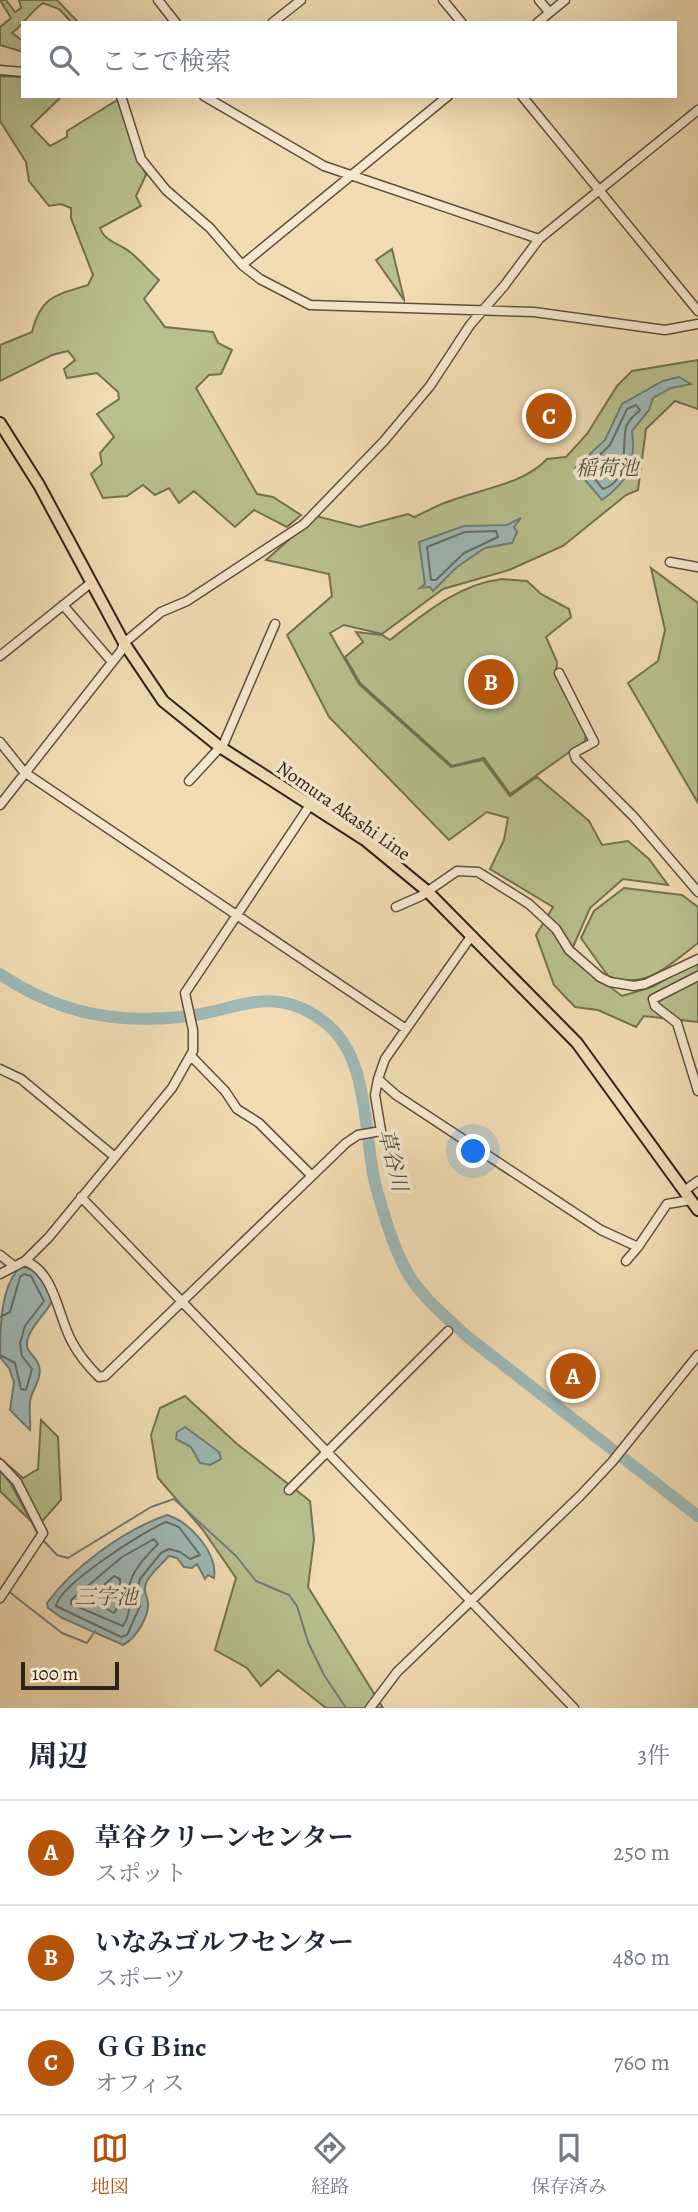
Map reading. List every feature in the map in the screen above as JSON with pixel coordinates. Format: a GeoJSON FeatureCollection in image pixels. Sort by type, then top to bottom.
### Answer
{"type":"FeatureCollection","features":[{"type":"Feature","properties":{"kind":"main road","name":"Nomura Akashi Line"},"geometry":{"type":"LineString","coordinates":[[0,423],[39,485],[124,643],[163,701],[220,747],[365,840],[427,891],[577,1042],[698,1210]]}},
{"type":"Feature","properties":{"kind":"street"},"geometry":{"type":"LineString","coordinates":[[158,0],[174,21]]}},
{"type":"Feature","properties":{"kind":"street"},"geometry":{"type":"LineString","coordinates":[[275,21],[301,0]]}},
{"type":"Feature","properties":{"kind":"street"},"geometry":{"type":"LineString","coordinates":[[443,0],[460,21]]}},
{"type":"Feature","properties":{"kind":"street"},"geometry":{"type":"LineString","coordinates":[[539,0],[550,12]]}},
{"type":"Feature","properties":{"kind":"street"},"geometry":{"type":"LineString","coordinates":[[539,21],[565,0]]}},
{"type":"Feature","properties":{"kind":"street"},"geometry":{"type":"LineString","coordinates":[[0,70],[21,72]]}},
{"type":"Feature","properties":{"kind":"street"},"geometry":{"type":"LineString","coordinates":[[122,98],[141,159],[150,173],[177,202],[209,228],[242,265],[260,279],[310,305],[542,313],[665,330],[698,324]]}},
{"type":"Feature","properties":{"kind":"street"},"geometry":{"type":"LineString","coordinates":[[207,98],[324,166],[539,239]]}},
{"type":"Feature","properties":{"kind":"street"},"geometry":{"type":"LineString","coordinates":[[242,265],[446,98]]}},
{"type":"Feature","properties":{"kind":"street"},"geometry":{"type":"LineString","coordinates":[[524,98],[698,311]]}},
{"type":"Feature","properties":{"kind":"street"},"geometry":{"type":"LineString","coordinates":[[0,805],[124,643],[161,612],[187,601],[304,524],[383,441],[430,386],[482,311],[539,239],[698,110]]}},
{"type":"Feature","properties":{"kind":"street"},"geometry":{"type":"LineString","coordinates":[[670,562],[698,567]]}},
{"type":"Feature","properties":{"kind":"street"},"geometry":{"type":"LineString","coordinates":[[0,656],[92,582]]}},
{"type":"Feature","properties":{"kind":"street"},"geometry":{"type":"LineString","coordinates":[[64,605],[112,662]]}},
{"type":"Feature","properties":{"kind":"street"},"geometry":{"type":"LineString","coordinates":[[189,781],[224,743],[275,624]]}},
{"type":"Feature","properties":{"kind":"street"},"geometry":{"type":"LineString","coordinates":[[559,673],[594,743],[574,753],[576,759],[634,817],[698,892]]}},
{"type":"Feature","properties":{"kind":"street"},"geometry":{"type":"LineString","coordinates":[[0,742],[24,772],[406,1029]]}},
{"type":"Feature","properties":{"kind":"street"},"geometry":{"type":"LineString","coordinates":[[0,1274],[25,1261],[49,1237],[172,1088],[192,1057],[193,1030],[185,993],[310,805]]}},
{"type":"Feature","properties":{"kind":"street"},"geometry":{"type":"LineString","coordinates":[[396,907],[457,871],[487,876],[545,918],[569,950],[589,968],[600,977],[620,985],[634,986],[658,980],[698,959]]}},
{"type":"Feature","properties":{"kind":"street"},"geometry":{"type":"LineString","coordinates":[[25,1261],[43,1276],[71,1340],[99,1377],[105,1376],[311,1175],[358,1135],[381,1130],[375,1095],[385,1059],[472,935]]}},
{"type":"Feature","properties":{"kind":"street"},"geometry":{"type":"LineString","coordinates":[[698,976],[653,999],[655,1006],[677,1023],[698,1091]]}},
{"type":"Feature","properties":{"kind":"street"},"geometry":{"type":"LineString","coordinates":[[192,1057],[225,1091],[237,1109],[259,1123],[311,1175]]}},
{"type":"Feature","properties":{"kind":"street"},"geometry":{"type":"LineString","coordinates":[[0,1069],[21,1079],[115,1157]]}},
{"type":"Feature","properties":{"kind":"street"},"geometry":{"type":"LineString","coordinates":[[378,1079],[396,1095],[601,1230],[638,1247]]}},
{"type":"Feature","properties":{"kind":"street"},"geometry":{"type":"LineString","coordinates":[[626,1261],[667,1204],[687,1196],[698,1181]]}},
{"type":"Feature","properties":{"kind":"street"},"geometry":{"type":"LineString","coordinates":[[81,1197],[574,1708]]}},
{"type":"Feature","properties":{"kind":"street"},"geometry":{"type":"LineString","coordinates":[[0,1255],[14,1266]]}},
{"type":"Feature","properties":{"kind":"street"},"geometry":{"type":"LineString","coordinates":[[289,1490],[449,1331]]}},
{"type":"Feature","properties":{"kind":"street"},"geometry":{"type":"LineString","coordinates":[[370,1708],[397,1672],[612,1462],[698,1355]]}},
{"type":"Feature","properties":{"kind":"street"},"geometry":{"type":"LineString","coordinates":[[0,1464],[17,1482],[43,1533],[0,1598]]}},
{"type":"Feature","properties":{"kind":"green space"},"geometry":{"type":"Polygon","coordinates":[[[0,0],[6,0],[15,12],[21,8],[19,0],[57,0],[77,21],[70,21],[59,9],[43,3],[24,21],[21,21],[21,25],[12,33],[21,40],[21,51],[0,45],[0,27],[11,18],[0,0]]]}},
{"type":"Feature","properties":{"kind":"green space"},"geometry":{"type":"Polygon","coordinates":[[[0,76],[21,77],[21,98],[60,98],[31,126],[50,146],[67,137],[67,131],[119,99],[146,175],[136,196],[141,206],[100,228],[105,236],[130,252],[159,280],[144,299],[165,327],[213,332],[218,343],[232,350],[221,374],[209,375],[196,388],[257,494],[273,497],[301,515],[287,527],[254,510],[235,527],[194,491],[179,503],[169,488],[155,495],[143,485],[127,496],[103,498],[91,474],[102,464],[100,453],[114,437],[97,414],[119,399],[118,392],[97,373],[67,378],[64,369],[75,360],[68,351],[52,355],[0,381],[0,345],[32,332],[45,304],[59,295],[88,285],[93,275],[71,218],[71,208],[61,204],[49,206],[29,181],[26,162],[0,121],[0,76]]]}},
{"type":"Feature","properties":{"kind":"green space"},"geometry":{"type":"Polygon","coordinates":[[[392,249],[404,299],[404,300],[376,260],[392,249]]]}},
{"type":"Feature","properties":{"kind":"green space"},"geometry":{"type":"Polygon","coordinates":[[[698,360],[698,409],[675,401],[646,429],[638,490],[626,495],[563,546],[509,570],[443,589],[382,634],[344,625],[330,633],[359,684],[451,767],[483,760],[510,796],[537,777],[589,821],[602,845],[628,841],[649,859],[668,885],[623,879],[590,908],[569,956],[622,996],[652,987],[698,961],[698,1022],[644,1016],[636,1027],[598,1010],[575,1007],[554,985],[536,935],[553,907],[490,869],[504,840],[508,818],[487,812],[449,840],[329,717],[287,635],[332,596],[329,574],[266,560],[316,516],[359,527],[408,514],[414,517],[445,503],[514,480],[547,459],[566,457],[587,434],[617,386],[632,371],[698,360]]]}},
{"type":"Feature","properties":{"kind":"green space"},"geometry":{"type":"Polygon","coordinates":[[[651,568],[698,603],[698,803],[628,683],[658,661],[665,630],[651,568]]]}},
{"type":"Feature","properties":{"kind":"green space"},"geometry":{"type":"Polygon","coordinates":[[[502,579],[527,581],[541,594],[569,609],[571,617],[546,637],[557,662],[556,674],[586,735],[585,741],[510,794],[484,758],[452,766],[360,683],[345,657],[363,642],[356,632],[382,635],[390,640],[429,610],[456,594],[470,587],[502,579]]]}},
{"type":"Feature","properties":{"kind":"green space"},"geometry":{"type":"Polygon","coordinates":[[[624,888],[682,895],[698,907],[698,943],[667,967],[646,978],[622,980],[608,976],[581,938],[594,911],[624,888]]]}},
{"type":"Feature","properties":{"kind":"green space"},"geometry":{"type":"Polygon","coordinates":[[[185,1396],[237,1444],[310,1501],[314,1539],[308,1587],[383,1708],[326,1708],[278,1670],[261,1686],[247,1668],[215,1650],[236,1578],[203,1530],[158,1478],[151,1435],[160,1408],[185,1396]]]}},
{"type":"Feature","properties":{"kind":"green space"},"geometry":{"type":"Polygon","coordinates":[[[41,1420],[58,1437],[61,1500],[37,1527],[0,1491],[0,1458],[23,1478],[38,1469],[41,1420]]]}},
{"type":"Feature","properties":{"kind":"water","name":"稲荷池"},"geometry":{"type":"Polygon","coordinates":[[[679,377],[691,384],[671,388],[653,398],[649,410],[632,431],[633,453],[629,471],[619,486],[602,500],[575,468],[605,440],[622,404],[663,381],[679,377]]]}},
{"type":"Feature","properties":{"kind":"water"},"geometry":{"type":"Polygon","coordinates":[[[521,518],[514,527],[517,532],[512,543],[485,548],[457,567],[433,591],[430,587],[420,588],[425,584],[419,542],[464,526],[507,525],[521,518]]]}},
{"type":"Feature","properties":{"kind":"water"},"geometry":{"type":"Polygon","coordinates":[[[20,1267],[37,1274],[52,1301],[30,1333],[27,1343],[28,1350],[40,1370],[30,1401],[30,1430],[10,1410],[14,1382],[9,1368],[0,1357],[5,1297],[13,1276],[20,1267]]]}},
{"type":"Feature","properties":{"kind":"water"},"geometry":{"type":"Polygon","coordinates":[[[185,1427],[219,1452],[221,1459],[210,1465],[200,1463],[191,1447],[176,1439],[177,1432],[185,1427]]]}},
{"type":"Feature","properties":{"kind":"water","name":"三字池"},"geometry":{"type":"Polygon","coordinates":[[[167,1515],[185,1524],[201,1540],[212,1559],[214,1578],[208,1575],[205,1579],[197,1564],[192,1568],[184,1567],[177,1558],[169,1556],[147,1581],[145,1592],[148,1609],[144,1621],[123,1645],[62,1618],[48,1608],[47,1603],[58,1589],[85,1563],[134,1530],[167,1515]]]}},
{"type":"Feature","properties":{"kind":"waterway","name":"草谷川"},"geometry":{"type":"LineString","coordinates":[[0,974],[43,998],[64,1006],[108,1016],[132,1019],[181,1017],[269,1001],[304,1009],[323,1021],[338,1036],[357,1073],[378,1194],[399,1255],[416,1285],[437,1309],[469,1338],[698,1516]]}},
{"type":"Feature","properties":{"kind":"waterway"},"geometry":{"type":"LineString","coordinates":[[0,1471],[9,1481],[38,1534]]}},
{"type":"Feature","properties":{"kind":"waterway"},"geometry":{"type":"LineString","coordinates":[[41,1538],[57,1555],[68,1558],[151,1507],[174,1499],[236,1556],[256,1581],[289,1595],[297,1606],[308,1642],[324,1675],[346,1708]]}},
{"type":"Feature","properties":{"kind":"waterway"},"geometry":{"type":"LineString","coordinates":[[8,1591],[62,1633],[87,1643],[95,1631]]}},
{"type":"Feature","properties":{"kind":"place","name":"ＧＧＢinc"},"geometry":{"type":"Point","coordinates":[549,416]}},
{"type":"Feature","properties":{"kind":"place","name":"いなみゴルフセンター"},"geometry":{"type":"Point","coordinates":[491,682]}},
{"type":"Feature","properties":{"kind":"place","name":"草谷クリーンセンター"},"geometry":{"type":"Point","coordinates":[573,1376]}}]}
